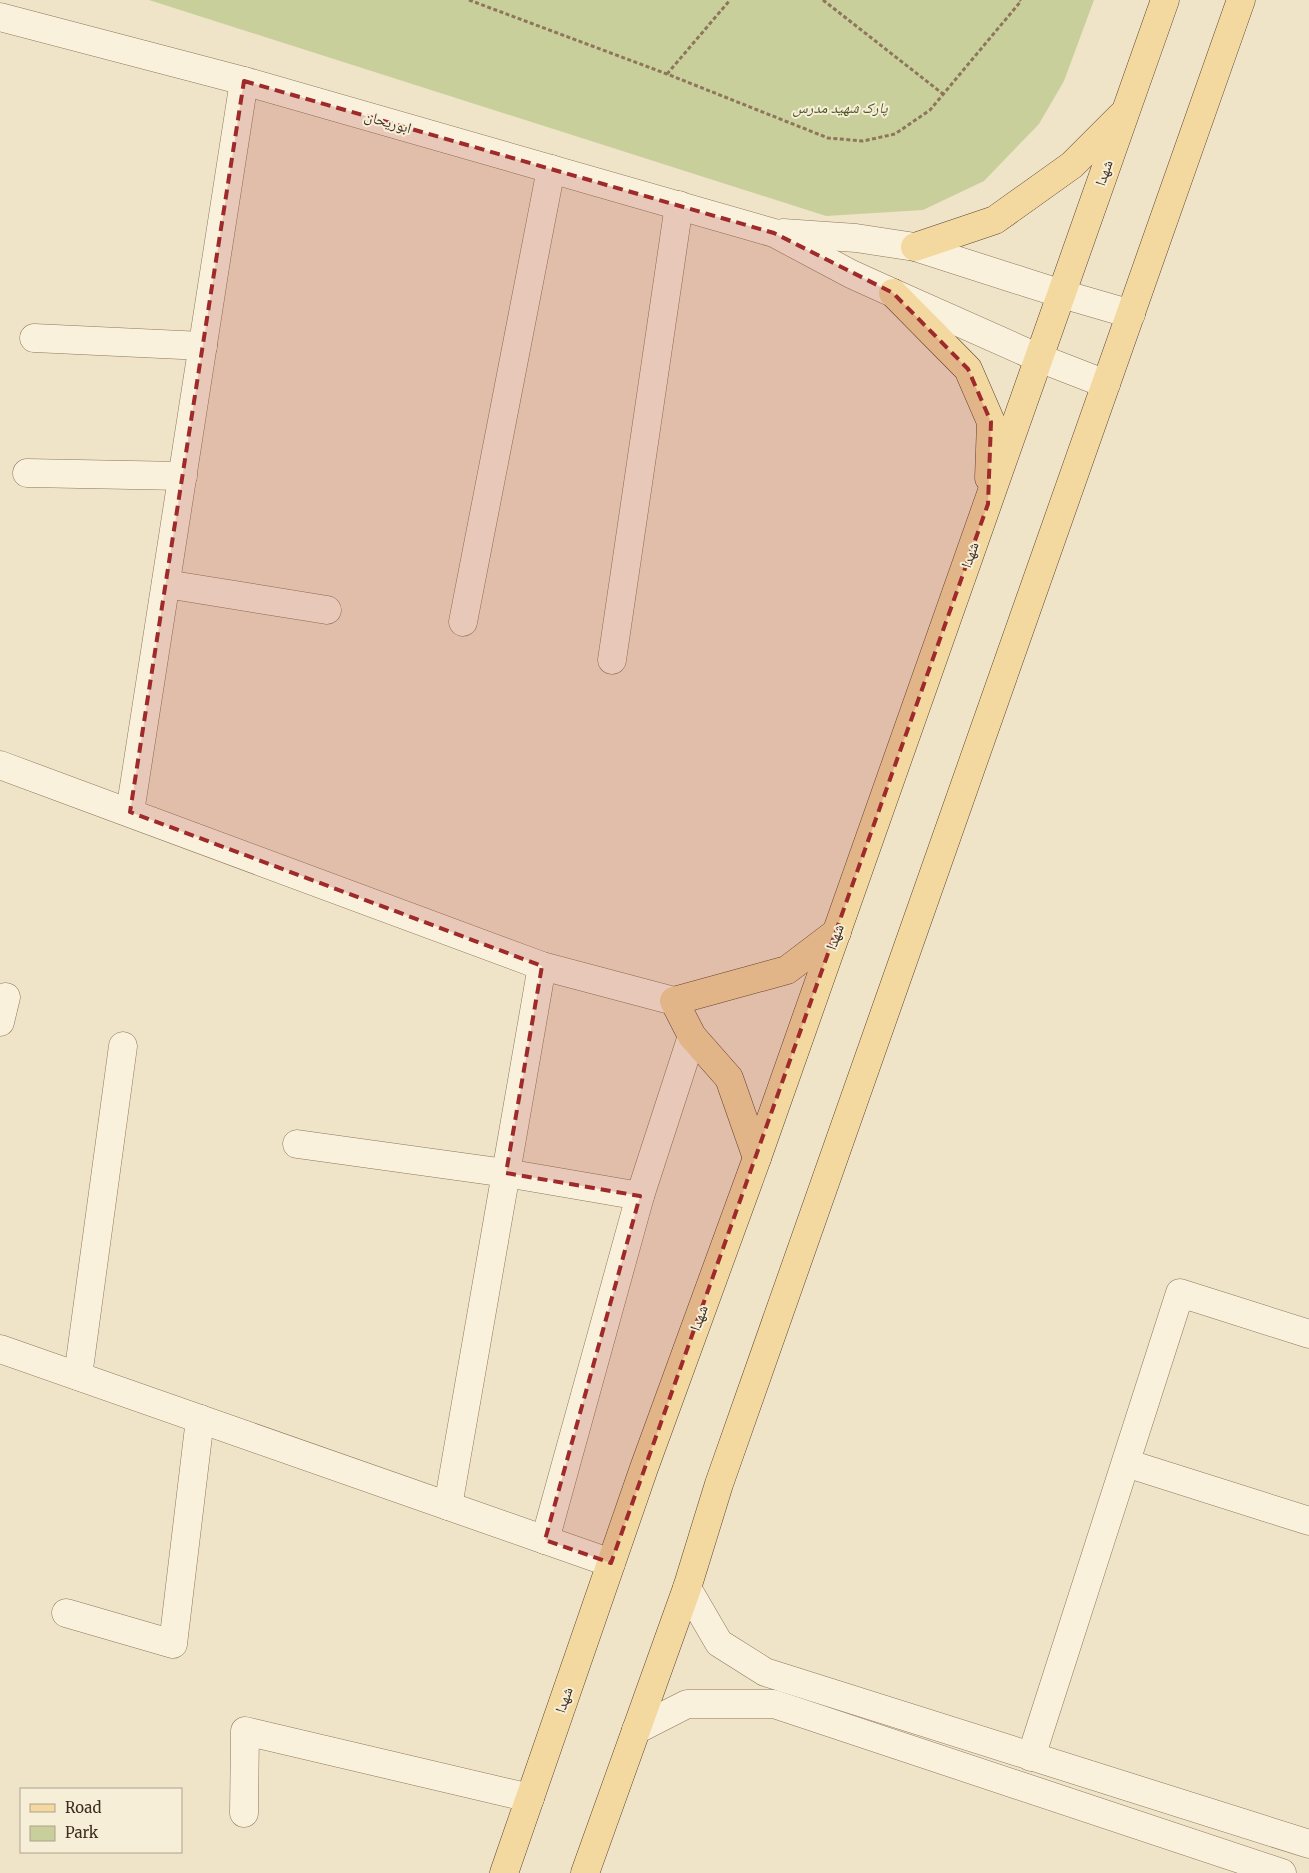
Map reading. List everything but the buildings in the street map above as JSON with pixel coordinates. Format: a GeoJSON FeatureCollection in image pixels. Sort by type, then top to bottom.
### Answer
{"type":"FeatureCollection","features":[{"type":"Feature","properties":{"kind":"main road","name":"شهدا"},"geometry":{"type":"LineString","coordinates":[[504,1873],[611,1563],[757,1158],[1165,0]]}},
{"type":"Feature","properties":{"kind":"main road"},"geometry":{"type":"LineString","coordinates":[[585,1873],[687,1588],[722,1474],[1242,0]]}},
{"type":"Feature","properties":{"kind":"main road"},"geometry":{"type":"LineString","coordinates":[[915,247],[994,220],[1072,165],[1126,111]]}},
{"type":"Feature","properties":{"kind":"main road"},"geometry":{"type":"LineString","coordinates":[[893,293],[968,369],[991,422],[988,504]]}},
{"type":"Feature","properties":{"kind":"main road"},"geometry":{"type":"LineString","coordinates":[[757,1158],[729,1078],[692,1036],[674,1001],[787,970],[837,932]]}},
{"type":"Feature","properties":{"kind":"street","name":"ابوریحان"},"geometry":{"type":"LineString","coordinates":[[0,17],[244,81],[774,232]]}},
{"type":"Feature","properties":{"kind":"street"},"geometry":{"type":"LineString","coordinates":[[130,812],[244,81]]}},
{"type":"Feature","properties":{"kind":"street"},"geometry":{"type":"LineString","coordinates":[[463,622],[551,169]]}},
{"type":"Feature","properties":{"kind":"street"},"geometry":{"type":"LineString","coordinates":[[612,660],[679,205]]}},
{"type":"Feature","properties":{"kind":"street"},"geometry":{"type":"LineString","coordinates":[[774,232],[856,238],[915,247],[1131,314]]}},
{"type":"Feature","properties":{"kind":"street"},"geometry":{"type":"LineString","coordinates":[[774,232],[851,274],[1039,358],[1106,384]]}},
{"type":"Feature","properties":{"kind":"street"},"geometry":{"type":"LineString","coordinates":[[34,338],[203,346]]}},
{"type":"Feature","properties":{"kind":"street"},"geometry":{"type":"LineString","coordinates":[[27,474],[183,476]]}},
{"type":"Feature","properties":{"kind":"street"},"geometry":{"type":"LineString","coordinates":[[166,584],[327,610]]}},
{"type":"Feature","properties":{"kind":"street"},"geometry":{"type":"LineString","coordinates":[[0,765],[542,966],[674,1001]]}},
{"type":"Feature","properties":{"kind":"street"},"geometry":{"type":"LineString","coordinates":[[448,1506],[542,966]]}},
{"type":"Feature","properties":{"kind":"street"},"geometry":{"type":"LineString","coordinates":[[545,1540],[640,1196],[692,1036]]}},
{"type":"Feature","properties":{"kind":"street"},"geometry":{"type":"LineString","coordinates":[[78,1376],[123,1046]]}},
{"type":"Feature","properties":{"kind":"street"},"geometry":{"type":"LineString","coordinates":[[297,1144],[506,1172],[640,1196]]}},
{"type":"Feature","properties":{"kind":"street"},"geometry":{"type":"LineString","coordinates":[[1032,1757],[1180,1293],[1309,1334]]}},
{"type":"Feature","properties":{"kind":"street"},"geometry":{"type":"LineString","coordinates":[[0,1349],[611,1563]]}},
{"type":"Feature","properties":{"kind":"street"},"geometry":{"type":"LineString","coordinates":[[66,1614],[173,1644],[200,1419]]}},
{"type":"Feature","properties":{"kind":"street"},"geometry":{"type":"LineString","coordinates":[[1126,1463],[1309,1521]]}},
{"type":"Feature","properties":{"kind":"street"},"geometry":{"type":"LineString","coordinates":[[636,1730],[687,1704],[774,1704],[988,1775],[1245,1867],[1277,1872],[1297,1840],[765,1672],[719,1643],[687,1588]]}},
{"type":"Feature","properties":{"kind":"street"},"geometry":{"type":"LineString","coordinates":[[244,1813],[245,1730],[530,1798]]}},
{"type":"Feature","properties":{"kind":"street"},"geometry":{"type":"LineString","coordinates":[[988,1775],[996,1746]]}},
{"type":"Feature","properties":{"kind":"street"},"geometry":{"type":"LineString","coordinates":[[1245,1867],[1260,1828]]}},
{"type":"Feature","properties":{"kind":"path"},"geometry":{"type":"LineString","coordinates":[[469,0],[666,74],[828,138],[863,141],[895,134],[930,110],[1020,0]]}},
{"type":"Feature","properties":{"kind":"path"},"geometry":{"type":"LineString","coordinates":[[666,74],[730,0]]}},
{"type":"Feature","properties":{"kind":"path"},"geometry":{"type":"LineString","coordinates":[[823,0],[943,94]]}},
{"type":"Feature","properties":{"kind":"highlighted area"},"geometry":{"type":"Polygon","coordinates":[[[244,81],[774,233],[893,293],[968,369],[991,422],[988,504],[611,1563],[545,1540],[640,1196],[506,1173],[542,966],[130,812],[244,81]]]}},
{"type":"Feature","properties":{"kind":"green space","name":"پارک شهید مدرس"},"geometry":{"type":"Polygon","coordinates":[[[149,0],[1094,0],[1064,81],[1039,124],[984,181],[923,210],[826,216],[149,0]]]}}]}
